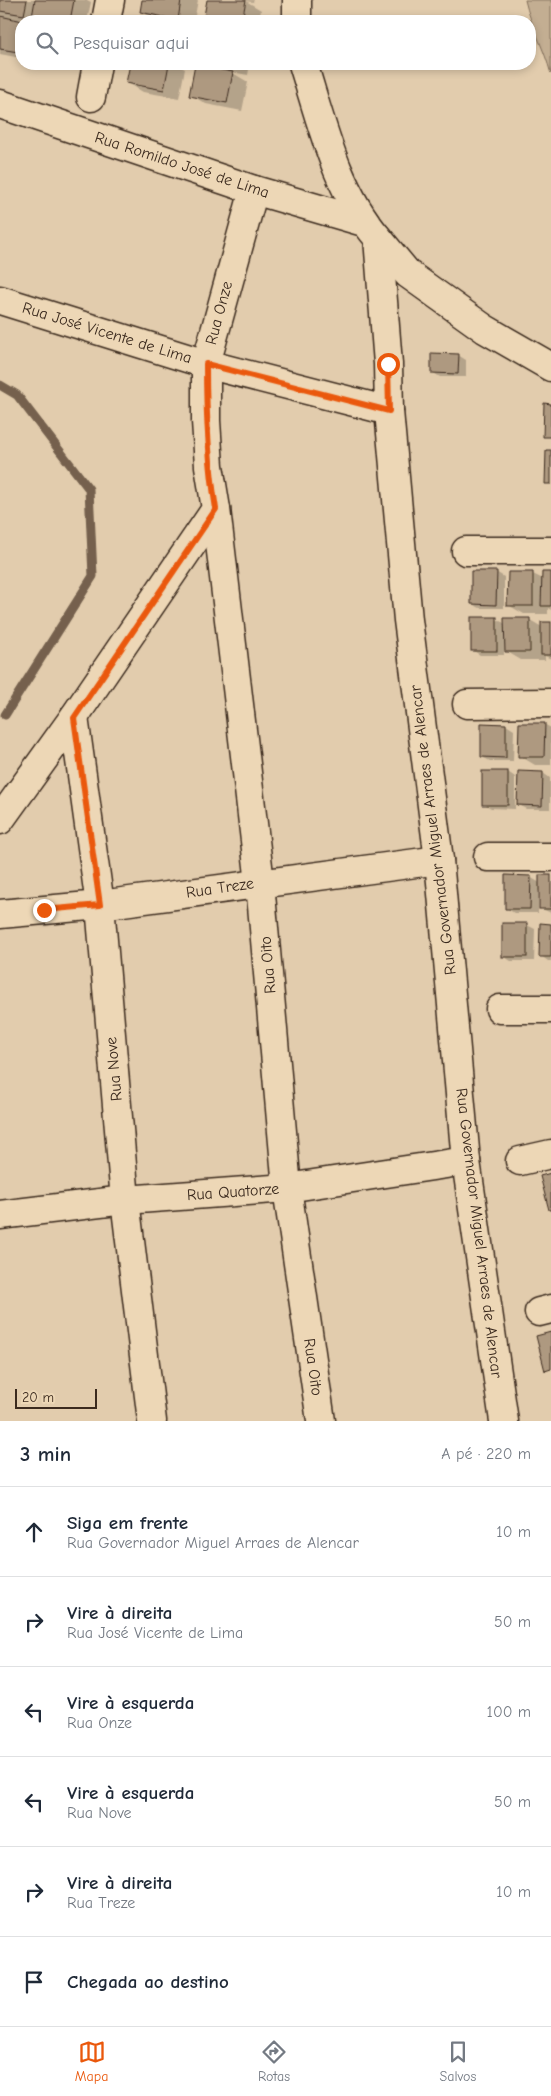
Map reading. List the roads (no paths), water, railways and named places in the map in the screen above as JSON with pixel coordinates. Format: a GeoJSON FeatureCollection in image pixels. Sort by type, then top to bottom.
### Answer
{"type":"FeatureCollection","features":[{"type":"Feature","properties":{"kind":"street"},"geometry":{"type":"LineString","coordinates":[[107,15],[110,0]]}},
{"type":"Feature","properties":{"kind":"street"},"geometry":{"type":"LineString","coordinates":[[297,0],[298,15]]}},
{"type":"Feature","properties":{"kind":"street"},"geometry":{"type":"LineString","coordinates":[[91,97],[97,70]]}},
{"type":"Feature","properties":{"kind":"street"},"geometry":{"type":"LineString","coordinates":[[305,70],[338,174],[371,230],[408,274],[485,328],[551,367]]}},
{"type":"Feature","properties":{"kind":"street","name":"Rua Romildo José de Lima"},"geometry":{"type":"LineString","coordinates":[[0,104],[371,230]]}},
{"type":"Feature","properties":{"kind":"street","name":"Rua Onze"},"geometry":{"type":"LineString","coordinates":[[216,509],[209,466],[206,421],[206,364],[254,190]]}},
{"type":"Feature","properties":{"kind":"street","name":"Rua Governador Miguel Arraes de Alencar"},"geometry":{"type":"LineString","coordinates":[[371,230],[387,355],[389,411],[408,620],[439,860],[466,1161],[504,1421]]}},
{"type":"Feature","properties":{"kind":"street","name":"Rua José Vicente de Lima"},"geometry":{"type":"LineString","coordinates":[[0,300],[206,364],[389,411]]}},
{"type":"Feature","properties":{"kind":"street"},"geometry":{"type":"LineString","coordinates":[[3,810],[74,718],[216,509]]}},
{"type":"Feature","properties":{"kind":"street","name":"Rua Oito"},"geometry":{"type":"LineString","coordinates":[[216,509],[260,883],[287,1188],[321,1421]]}},
{"type":"Feature","properties":{"kind":"street"},"geometry":{"type":"LineString","coordinates":[[466,551],[551,551]]}},
{"type":"Feature","properties":{"kind":"street"},"geometry":{"type":"LineString","coordinates":[[467,704],[551,703]]}},
{"type":"Feature","properties":{"kind":"street","name":"Rua Nove"},"geometry":{"type":"LineString","coordinates":[[74,718],[100,905],[125,1200],[152,1421]]}},
{"type":"Feature","properties":{"kind":"street"},"geometry":{"type":"LineString","coordinates":[[488,857],[551,857]]}},
{"type":"Feature","properties":{"kind":"street","name":"Rua Treze"},"geometry":{"type":"LineString","coordinates":[[0,914],[100,905],[439,860]]}},
{"type":"Feature","properties":{"kind":"street"},"geometry":{"type":"LineString","coordinates":[[500,1009],[551,1009]]}},
{"type":"Feature","properties":{"kind":"street"},"geometry":{"type":"LineString","coordinates":[[520,1161],[551,1154]]}},
{"type":"Feature","properties":{"kind":"street","name":"Rua Quatorze"},"geometry":{"type":"LineString","coordinates":[[0,1215],[125,1200],[287,1188],[466,1161]]}},
{"type":"Feature","properties":{"kind":"waterway"},"geometry":{"type":"LineString","coordinates":[[0,385],[17,395],[89,489],[93,576],[5,715]]}}]}
